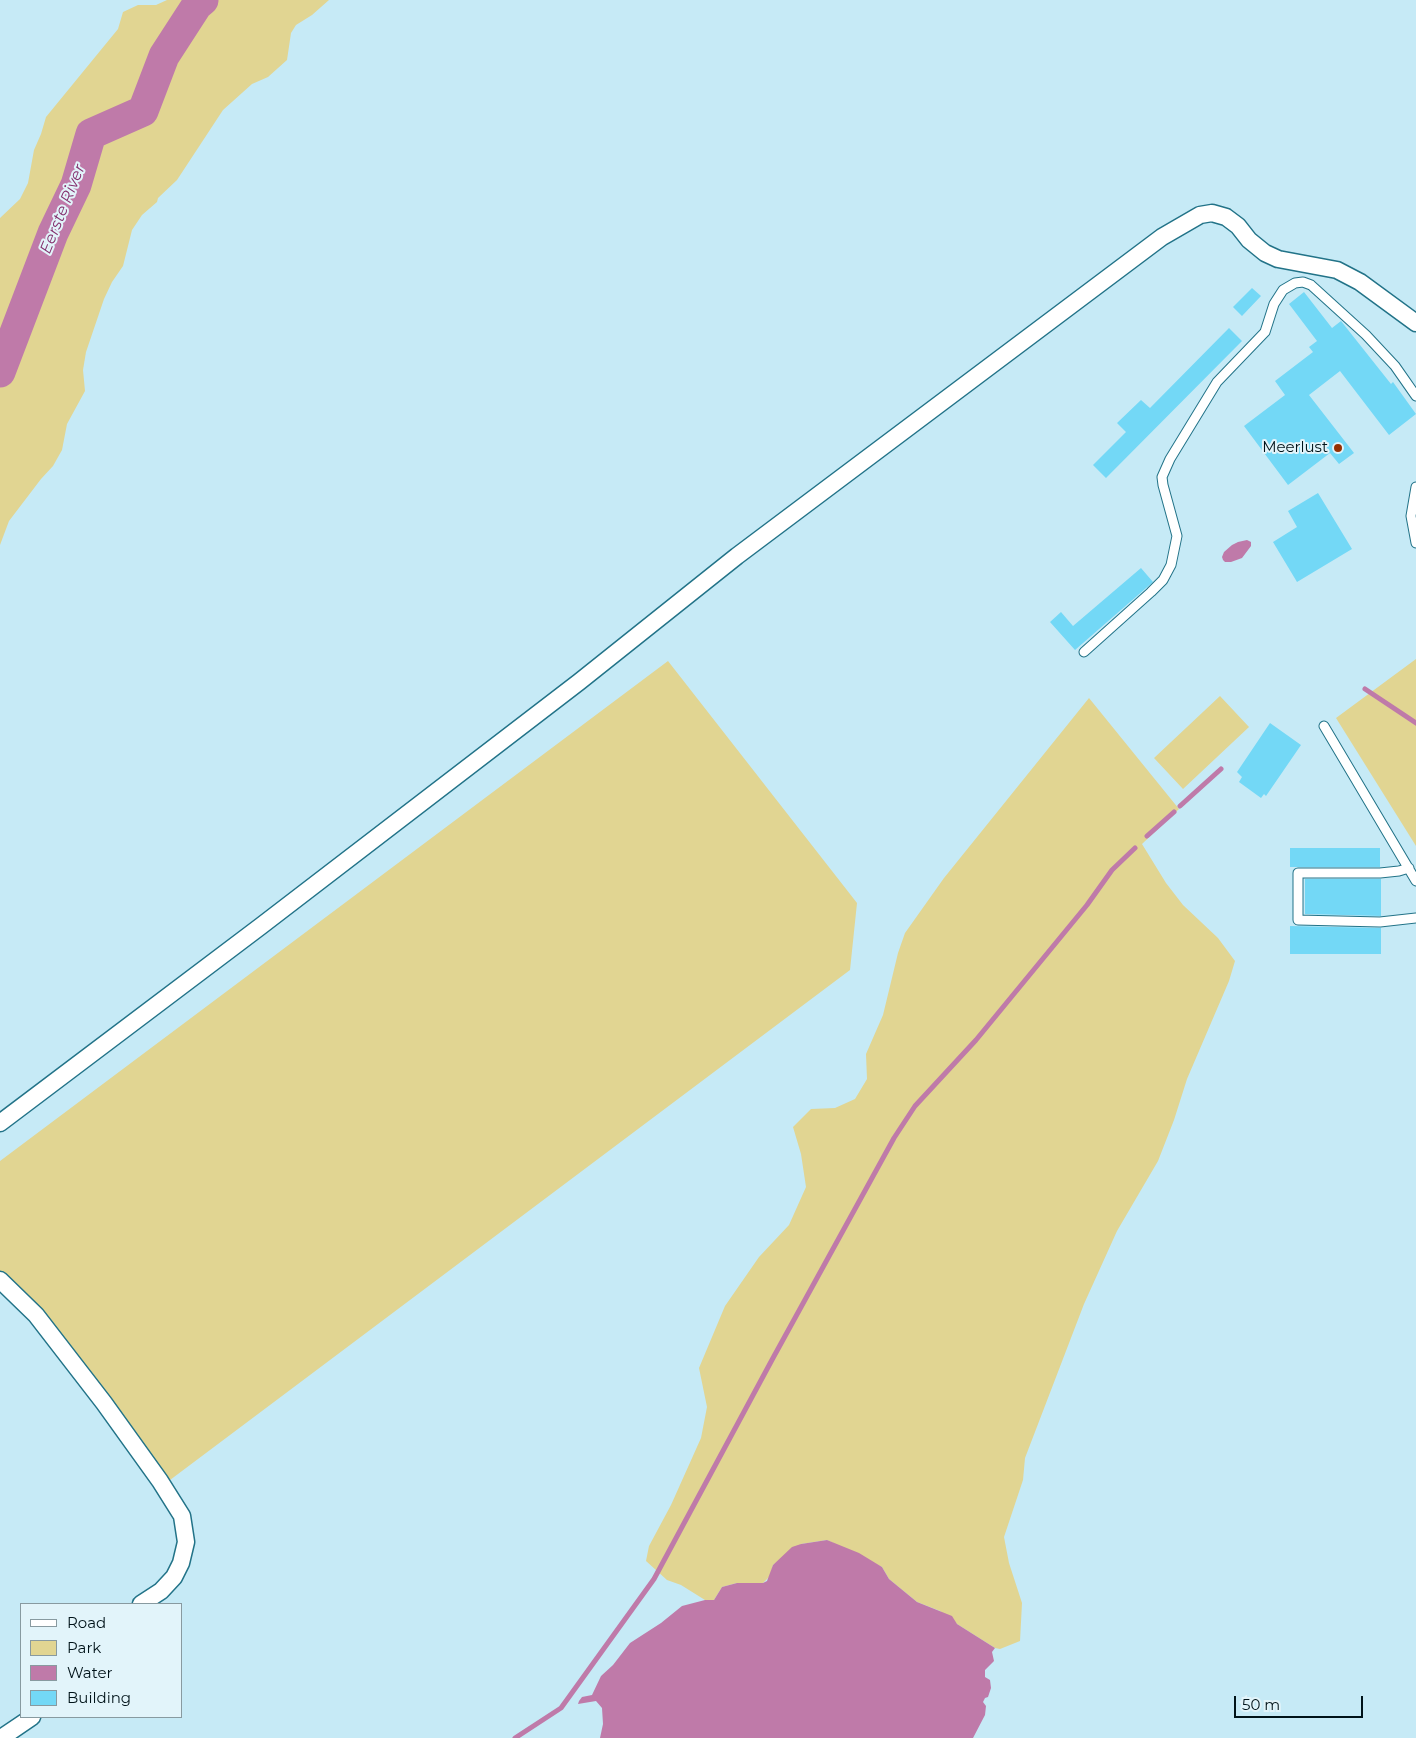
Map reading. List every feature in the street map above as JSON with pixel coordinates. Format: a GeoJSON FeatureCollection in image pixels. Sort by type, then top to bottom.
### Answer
{"type":"FeatureCollection","features":[{"type":"Feature","properties":{"kind":"street"},"geometry":{"type":"LineString","coordinates":[[0,1124],[564,694],[737,556],[1170,232],[1200,216],[1212,213],[1226,217],[1238,226],[1249,240],[1265,253],[1278,259],[1337,270],[1360,282],[1416,323]]}},
{"type":"Feature","properties":{"kind":"street"},"geometry":{"type":"LineString","coordinates":[[0,1280],[36,1316],[104,1403],[160,1481],[182,1516],[186,1542],[181,1563],[174,1577],[161,1591],[143,1603]]}},
{"type":"Feature","properties":{"kind":"street"},"geometry":{"type":"LineString","coordinates":[[1,1738],[31,1718]]}},
{"type":"Feature","properties":{"kind":"lane"},"geometry":{"type":"LineString","coordinates":[[1084,652],[1163,580],[1171,565],[1177,536],[1162,485],[1162,477],[1170,459],[1217,382],[1265,332],[1274,304],[1283,290],[1295,283],[1303,282],[1311,285],[1366,335],[1395,366],[1416,396]]}},
{"type":"Feature","properties":{"kind":"lane"},"geometry":{"type":"LineString","coordinates":[[1416,487],[1411,516],[1416,543]]}},
{"type":"Feature","properties":{"kind":"lane"},"geometry":{"type":"LineString","coordinates":[[1324,726],[1416,880]]}},
{"type":"Feature","properties":{"kind":"lane"},"geometry":{"type":"LineString","coordinates":[[1409,868],[1399,871],[1298,874],[1298,920],[1380,922],[1416,918]]}},
{"type":"Feature","properties":{"kind":"green space"},"geometry":{"type":"Polygon","coordinates":[[[167,0],[329,0],[312,15],[296,25],[291,33],[287,60],[268,77],[252,84],[223,110],[177,180],[142,215],[132,230],[123,266],[112,282],[104,299],[86,352],[83,370],[85,391],[67,424],[62,450],[53,466],[9,521],[0,545],[0,218],[20,199],[28,183],[34,150],[46,117],[118,29],[123,12],[138,5],[156,5],[167,0]]]}},
{"type":"Feature","properties":{"kind":"green space"},"geometry":{"type":"Polygon","coordinates":[[[1416,659],[1416,846],[1336,718],[1416,659]]]}},
{"type":"Feature","properties":{"kind":"green space"},"geometry":{"type":"Polygon","coordinates":[[[668,661],[857,903],[850,970],[170,1480],[24,1292],[0,1271],[0,1161],[668,661]]]}},
{"type":"Feature","properties":{"kind":"green space"},"geometry":{"type":"Polygon","coordinates":[[[1220,696],[1249,727],[1183,789],[1154,758],[1220,696]]]}},
{"type":"Feature","properties":{"kind":"green space"},"geometry":{"type":"Polygon","coordinates":[[[1089,698],[1179,809],[1142,844],[1166,883],[1183,905],[1218,938],[1235,961],[1229,981],[1187,1079],[1158,1161],[1117,1231],[1084,1304],[1025,1458],[1023,1480],[1004,1537],[1009,1563],[1022,1603],[1020,1641],[1000,1649],[995,1648],[940,1611],[917,1602],[889,1579],[882,1567],[827,1540],[801,1544],[773,1565],[770,1576],[763,1583],[737,1583],[722,1587],[714,1600],[705,1600],[681,1585],[667,1580],[646,1561],[649,1546],[671,1505],[701,1438],[707,1407],[699,1368],[725,1306],[759,1257],[789,1225],[806,1187],[801,1154],[793,1127],[811,1109],[835,1108],[855,1099],[867,1079],[866,1054],[883,1015],[898,953],[905,933],[944,878],[1089,698]]]}},
{"type":"Feature","properties":{"kind":"water"},"geometry":{"type":"Polygon","coordinates":[[[1247,540],[1251,542],[1251,546],[1242,558],[1231,562],[1223,560],[1224,552],[1232,545],[1247,540]]]}},
{"type":"Feature","properties":{"kind":"water"},"geometry":{"type":"Polygon","coordinates":[[[827,1540],[859,1553],[882,1567],[889,1579],[917,1602],[952,1616],[957,1624],[995,1648],[992,1652],[994,1661],[985,1670],[985,1677],[990,1680],[991,1688],[988,1697],[983,1702],[986,1706],[985,1715],[973,1738],[600,1738],[603,1724],[602,1708],[596,1701],[578,1704],[582,1697],[592,1695],[601,1676],[613,1665],[630,1643],[661,1623],[682,1606],[705,1600],[714,1600],[722,1587],[737,1583],[763,1583],[767,1581],[773,1565],[792,1547],[827,1540]]]}},
{"type":"Feature","properties":{"kind":"building"},"geometry":{"type":"Polygon","coordinates":[[[1252,288],[1261,296],[1242,316],[1233,307],[1252,288]]]}},
{"type":"Feature","properties":{"kind":"building"},"geometry":{"type":"Polygon","coordinates":[[[1304,292],[1332,328],[1341,321],[1391,384],[1393,382],[1416,414],[1389,435],[1340,371],[1309,395],[1354,453],[1339,464],[1330,453],[1288,485],[1244,426],[1285,395],[1275,381],[1313,352],[1309,347],[1317,341],[1289,304],[1304,292]]]}},
{"type":"Feature","properties":{"kind":"building"},"geometry":{"type":"Polygon","coordinates":[[[1229,328],[1242,341],[1106,478],[1093,465],[1126,432],[1117,423],[1141,400],[1150,408],[1229,328]]]}},
{"type":"Feature","properties":{"kind":"building"},"geometry":{"type":"Polygon","coordinates":[[[1318,493],[1352,549],[1297,582],[1273,542],[1297,527],[1288,511],[1318,493]]]}},
{"type":"Feature","properties":{"kind":"building"},"geometry":{"type":"Polygon","coordinates":[[[1141,568],[1153,582],[1075,650],[1050,622],[1061,612],[1073,626],[1141,568]]]}},
{"type":"Feature","properties":{"kind":"building"},"geometry":{"type":"Polygon","coordinates":[[[1270,723],[1301,745],[1266,796],[1264,794],[1261,798],[1239,782],[1242,777],[1237,772],[1270,723]]]}},
{"type":"Feature","properties":{"kind":"building"},"geometry":{"type":"Polygon","coordinates":[[[1290,848],[1380,848],[1380,867],[1290,867],[1290,848]]]}},
{"type":"Feature","properties":{"kind":"building"},"geometry":{"type":"Polygon","coordinates":[[[1305,879],[1381,879],[1381,916],[1305,914],[1305,879]]]}},
{"type":"Feature","properties":{"kind":"building"},"geometry":{"type":"Polygon","coordinates":[[[1290,926],[1381,928],[1381,954],[1290,954],[1290,926]]]}},
{"type":"Feature","properties":{"kind":"waterway","name":"Eerste River"},"geometry":{"type":"LineString","coordinates":[[0,372],[53,233],[76,185],[91,134],[143,111],[164,56],[197,5],[203,0]]}},
{"type":"Feature","properties":{"kind":"waterway"},"geometry":{"type":"LineString","coordinates":[[1365,689],[1416,723]]}},
{"type":"Feature","properties":{"kind":"waterway"},"geometry":{"type":"LineString","coordinates":[[1180,806],[1221,769]]}},
{"type":"Feature","properties":{"kind":"waterway"},"geometry":{"type":"LineString","coordinates":[[1147,836],[1174,812]]}},
{"type":"Feature","properties":{"kind":"waterway"},"geometry":{"type":"LineString","coordinates":[[515,1738],[561,1708],[654,1579],[894,1138],[915,1106],[976,1040],[1087,905],[1112,870],[1135,848]]}},
{"type":"Feature","properties":{"kind":"place","name":"Meerlust"},"geometry":{"type":"Point","coordinates":[1338,448]}}]}
